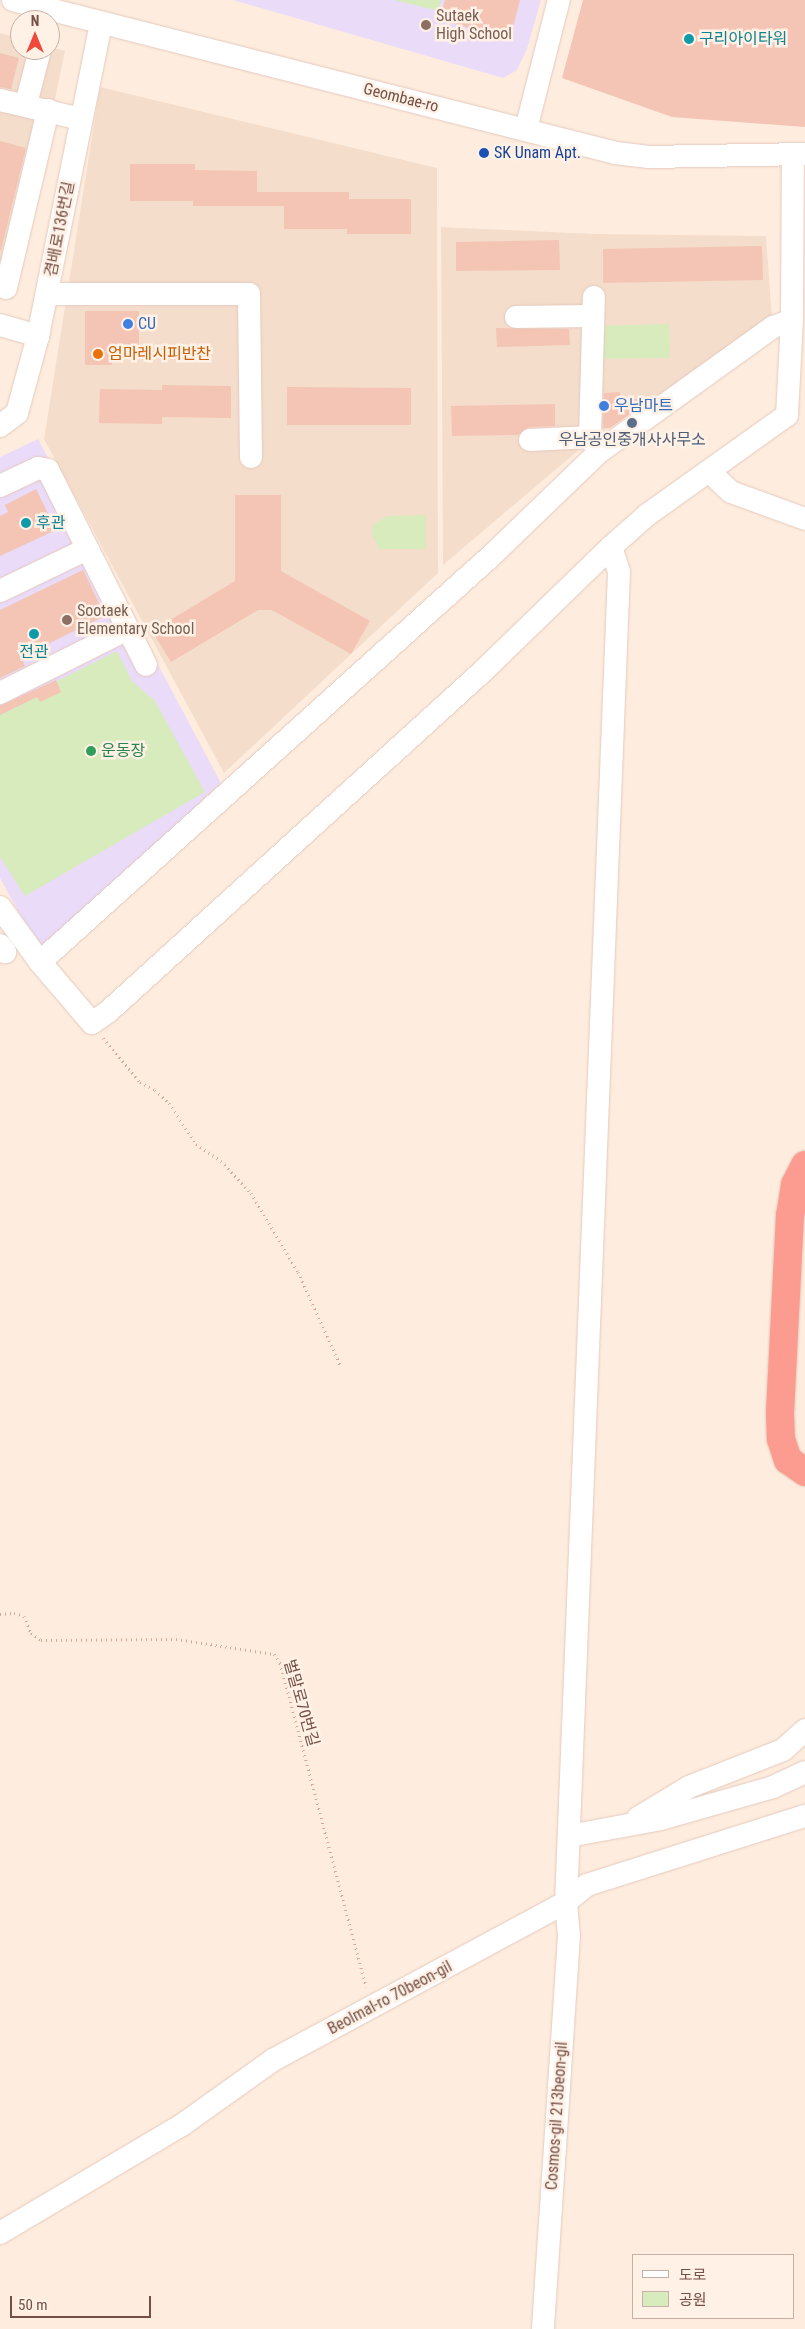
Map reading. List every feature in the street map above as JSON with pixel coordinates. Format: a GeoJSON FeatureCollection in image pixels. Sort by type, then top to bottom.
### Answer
{"type":"FeatureCollection","features":[{"type":"Feature","properties":{"kind":"highway"},"geometry":{"type":"LineString","coordinates":[[805,1165],[795,1185],[790,1214],[780,1413],[781,1440],[788,1460],[805,1472]]}},
{"type":"Feature","properties":{"kind":"street","name":"Geombae-ro"},"geometry":{"type":"LineString","coordinates":[[13,0],[632,155],[801,156]]}},
{"type":"Feature","properties":{"kind":"street"},"geometry":{"type":"LineString","coordinates":[[526,129],[559,0]]}},
{"type":"Feature","properties":{"kind":"street","name":"겸배로136번길"},"geometry":{"type":"LineString","coordinates":[[0,426],[17,413],[38,336],[101,23]]}},
{"type":"Feature","properties":{"kind":"street"},"geometry":{"type":"LineString","coordinates":[[26,104],[37,60]]}},
{"type":"Feature","properties":{"kind":"street"},"geometry":{"type":"LineString","coordinates":[[0,100],[26,104],[81,119]]}},
{"type":"Feature","properties":{"kind":"street"},"geometry":{"type":"LineString","coordinates":[[6,288],[48,110]]}},
{"type":"Feature","properties":{"kind":"street"},"geometry":{"type":"LineString","coordinates":[[0,907],[40,962],[92,1023],[483,671],[611,547],[647,515],[786,415],[801,156]]}},
{"type":"Feature","properties":{"kind":"street"},"geometry":{"type":"LineString","coordinates":[[47,294],[249,294],[251,457]]}},
{"type":"Feature","properties":{"kind":"street"},"geometry":{"type":"LineString","coordinates":[[516,317],[593,306],[595,444]]}},
{"type":"Feature","properties":{"kind":"street"},"geometry":{"type":"LineString","coordinates":[[40,962],[490,557],[595,444],[773,327],[792,320]]}},
{"type":"Feature","properties":{"kind":"street"},"geometry":{"type":"LineString","coordinates":[[0,325],[38,336]]}},
{"type":"Feature","properties":{"kind":"street"},"geometry":{"type":"LineString","coordinates":[[530,440],[595,444]]}},
{"type":"Feature","properties":{"kind":"street"},"geometry":{"type":"LineString","coordinates":[[0,486],[45,468],[146,665]]}},
{"type":"Feature","properties":{"kind":"street"},"geometry":{"type":"LineString","coordinates":[[709,471],[731,492],[805,519]]}},
{"type":"Feature","properties":{"kind":"street","name":"Cosmos-gil 213beon-gil"},"geometry":{"type":"LineString","coordinates":[[543,2329],[569,1936],[566,1902],[619,572],[611,547]]}},
{"type":"Feature","properties":{"kind":"street"},"geometry":{"type":"LineString","coordinates":[[0,591],[87,549]]}},
{"type":"Feature","properties":{"kind":"street"},"geometry":{"type":"LineString","coordinates":[[0,693],[128,629]]}},
{"type":"Feature","properties":{"kind":"street"},"geometry":{"type":"LineString","coordinates":[[627,1825],[689,1788],[783,1750],[805,1730]]}},
{"type":"Feature","properties":{"kind":"street"},"geometry":{"type":"LineString","coordinates":[[569,1836],[661,1819],[764,1789],[805,1772]]}},
{"type":"Feature","properties":{"kind":"street","name":"Beolmal-ro 70beon-gil"},"geometry":{"type":"LineString","coordinates":[[0,2233],[182,2125],[273,2060],[381,2004],[566,1902],[587,1885],[805,1816]]}},
{"type":"Feature","properties":{"kind":"path"},"geometry":{"type":"LineString","coordinates":[[92,1023],[115,1056],[140,1082],[155,1090],[169,1103],[196,1144],[221,1161],[251,1194],[298,1272],[341,1367]]}},
{"type":"Feature","properties":{"kind":"path","name":"벌말로70번길"},"geometry":{"type":"LineString","coordinates":[[0,1614],[14,1612],[24,1616],[31,1633],[41,1640],[176,1639],[274,1654],[280,1663],[363,1983],[381,2004]]}},
{"type":"Feature","properties":{"kind":"shaded area","name":"Sutaek High School"},"geometry":{"type":"Polygon","coordinates":[[[233,0],[541,0],[527,49],[517,70],[503,78],[233,0]]]}},
{"type":"Feature","properties":{"kind":"shaded area"},"geometry":{"type":"Polygon","coordinates":[[[0,33],[10,36],[10,60],[60,60],[60,50],[65,51],[13,300],[0,296],[0,33]]]}},
{"type":"Feature","properties":{"kind":"shaded area"},"geometry":{"type":"Polygon","coordinates":[[[100,87],[437,168],[438,573],[224,773],[44,439],[100,87]]]}},
{"type":"Feature","properties":{"kind":"shaded area"},"geometry":{"type":"Polygon","coordinates":[[[441,227],[594,234],[766,236],[772,320],[587,443],[443,565],[441,227]]]}},
{"type":"Feature","properties":{"kind":"shaded area","name":"Sootaek Elementary School"},"geometry":{"type":"Polygon","coordinates":[[[38,439],[221,783],[42,954],[0,878],[0,457],[38,439]]]}},
{"type":"Feature","properties":{"kind":"green space"},"geometry":{"type":"Polygon","coordinates":[[[394,0],[441,0],[439,11],[394,0]]]}},
{"type":"Feature","properties":{"kind":"green space"},"geometry":{"type":"Polygon","coordinates":[[[669,324],[670,358],[592,359],[591,326],[669,324]]]}},
{"type":"Feature","properties":{"kind":"green space"},"geometry":{"type":"Polygon","coordinates":[[[426,515],[426,549],[379,549],[372,535],[373,525],[387,516],[426,515]]]}},
{"type":"Feature","properties":{"kind":"green space","name":"운동장"},"geometry":{"type":"Polygon","coordinates":[[[117,651],[132,681],[155,701],[205,792],[25,896],[0,857],[0,710],[117,651]]]}},
{"type":"Feature","properties":{"kind":"building"},"geometry":{"type":"Polygon","coordinates":[[[445,0],[520,0],[510,39],[439,20],[445,0]]]}},
{"type":"Feature","properties":{"kind":"building","name":"구리아이타워"},"geometry":{"type":"Polygon","coordinates":[[[583,0],[805,0],[805,127],[672,117],[562,78],[583,0]]]}},
{"type":"Feature","properties":{"kind":"building"},"geometry":{"type":"Polygon","coordinates":[[[0,53],[10,56],[10,60],[18,60],[11,89],[0,87],[0,53]]]}},
{"type":"Feature","properties":{"kind":"building"},"geometry":{"type":"Polygon","coordinates":[[[0,141],[26,148],[1,250],[0,250],[0,141]]]}},
{"type":"Feature","properties":{"kind":"building"},"geometry":{"type":"Polygon","coordinates":[[[130,164],[195,164],[195,170],[257,171],[257,192],[349,192],[349,199],[411,199],[411,234],[347,234],[347,229],[284,229],[284,206],[193,206],[193,201],[130,201],[130,164]]]}},
{"type":"Feature","properties":{"kind":"building"},"geometry":{"type":"Polygon","coordinates":[[[559,240],[560,270],[456,271],[456,242],[559,240]]]}},
{"type":"Feature","properties":{"kind":"building"},"geometry":{"type":"Polygon","coordinates":[[[762,246],[763,280],[603,283],[603,249],[762,246]]]}},
{"type":"Feature","properties":{"kind":"building"},"geometry":{"type":"Polygon","coordinates":[[[85,311],[139,311],[139,353],[112,353],[112,365],[85,365],[85,311]]]}},
{"type":"Feature","properties":{"kind":"building"},"geometry":{"type":"Polygon","coordinates":[[[496,328],[569,329],[570,345],[497,347],[496,328]]]}},
{"type":"Feature","properties":{"kind":"building"},"geometry":{"type":"Polygon","coordinates":[[[162,385],[231,386],[231,418],[162,417],[162,424],[99,423],[100,389],[162,390],[162,385]]]}},
{"type":"Feature","properties":{"kind":"building"},"geometry":{"type":"Polygon","coordinates":[[[287,387],[411,388],[411,425],[287,425],[287,387]]]}},
{"type":"Feature","properties":{"kind":"building"},"geometry":{"type":"Polygon","coordinates":[[[620,392],[620,400],[641,399],[641,406],[610,428],[603,428],[604,393],[620,392]]]}},
{"type":"Feature","properties":{"kind":"building"},"geometry":{"type":"Polygon","coordinates":[[[555,404],[555,426],[529,427],[518,435],[452,436],[451,406],[555,404]]]}},
{"type":"Feature","properties":{"kind":"building","name":"후관"},"geometry":{"type":"Polygon","coordinates":[[[36,489],[56,530],[0,556],[0,516],[8,512],[5,505],[36,489]]]}},
{"type":"Feature","properties":{"kind":"building"},"geometry":{"type":"Polygon","coordinates":[[[235,495],[281,495],[281,571],[370,621],[351,654],[272,610],[258,610],[171,662],[152,631],[235,581],[235,495]]]}},
{"type":"Feature","properties":{"kind":"building","name":"전관"},"geometry":{"type":"Polygon","coordinates":[[[83,570],[105,616],[21,657],[25,666],[0,678],[0,610],[83,570]]]}},
{"type":"Feature","properties":{"kind":"building"},"geometry":{"type":"Polygon","coordinates":[[[56,680],[61,692],[40,702],[37,697],[0,715],[0,706],[56,680]]]}},
{"type":"Feature","properties":{"kind":"place","name":"Sutaek High School"},"geometry":{"type":"Point","coordinates":[426,25]}},
{"type":"Feature","properties":{"kind":"place","name":"구리아이타워"},"geometry":{"type":"Point","coordinates":[689,39]}},
{"type":"Feature","properties":{"kind":"place","name":"SK Unam Apt."},"geometry":{"type":"Point","coordinates":[484,153]}},
{"type":"Feature","properties":{"kind":"place","name":"CU"},"geometry":{"type":"Point","coordinates":[128,324]}},
{"type":"Feature","properties":{"kind":"place","name":"엄마레시피반찬"},"geometry":{"type":"Point","coordinates":[98,354]}},
{"type":"Feature","properties":{"kind":"place","name":"우남마트"},"geometry":{"type":"Point","coordinates":[604,406]}},
{"type":"Feature","properties":{"kind":"place","name":"우남공인중개사사무소"},"geometry":{"type":"Point","coordinates":[632,423]}},
{"type":"Feature","properties":{"kind":"place","name":"후관"},"geometry":{"type":"Point","coordinates":[26,523]}},
{"type":"Feature","properties":{"kind":"place","name":"Sootaek Elementary School"},"geometry":{"type":"Point","coordinates":[67,620]}},
{"type":"Feature","properties":{"kind":"place","name":"전관"},"geometry":{"type":"Point","coordinates":[34,634]}},
{"type":"Feature","properties":{"kind":"place","name":"운동장"},"geometry":{"type":"Point","coordinates":[91,751]}}]}
